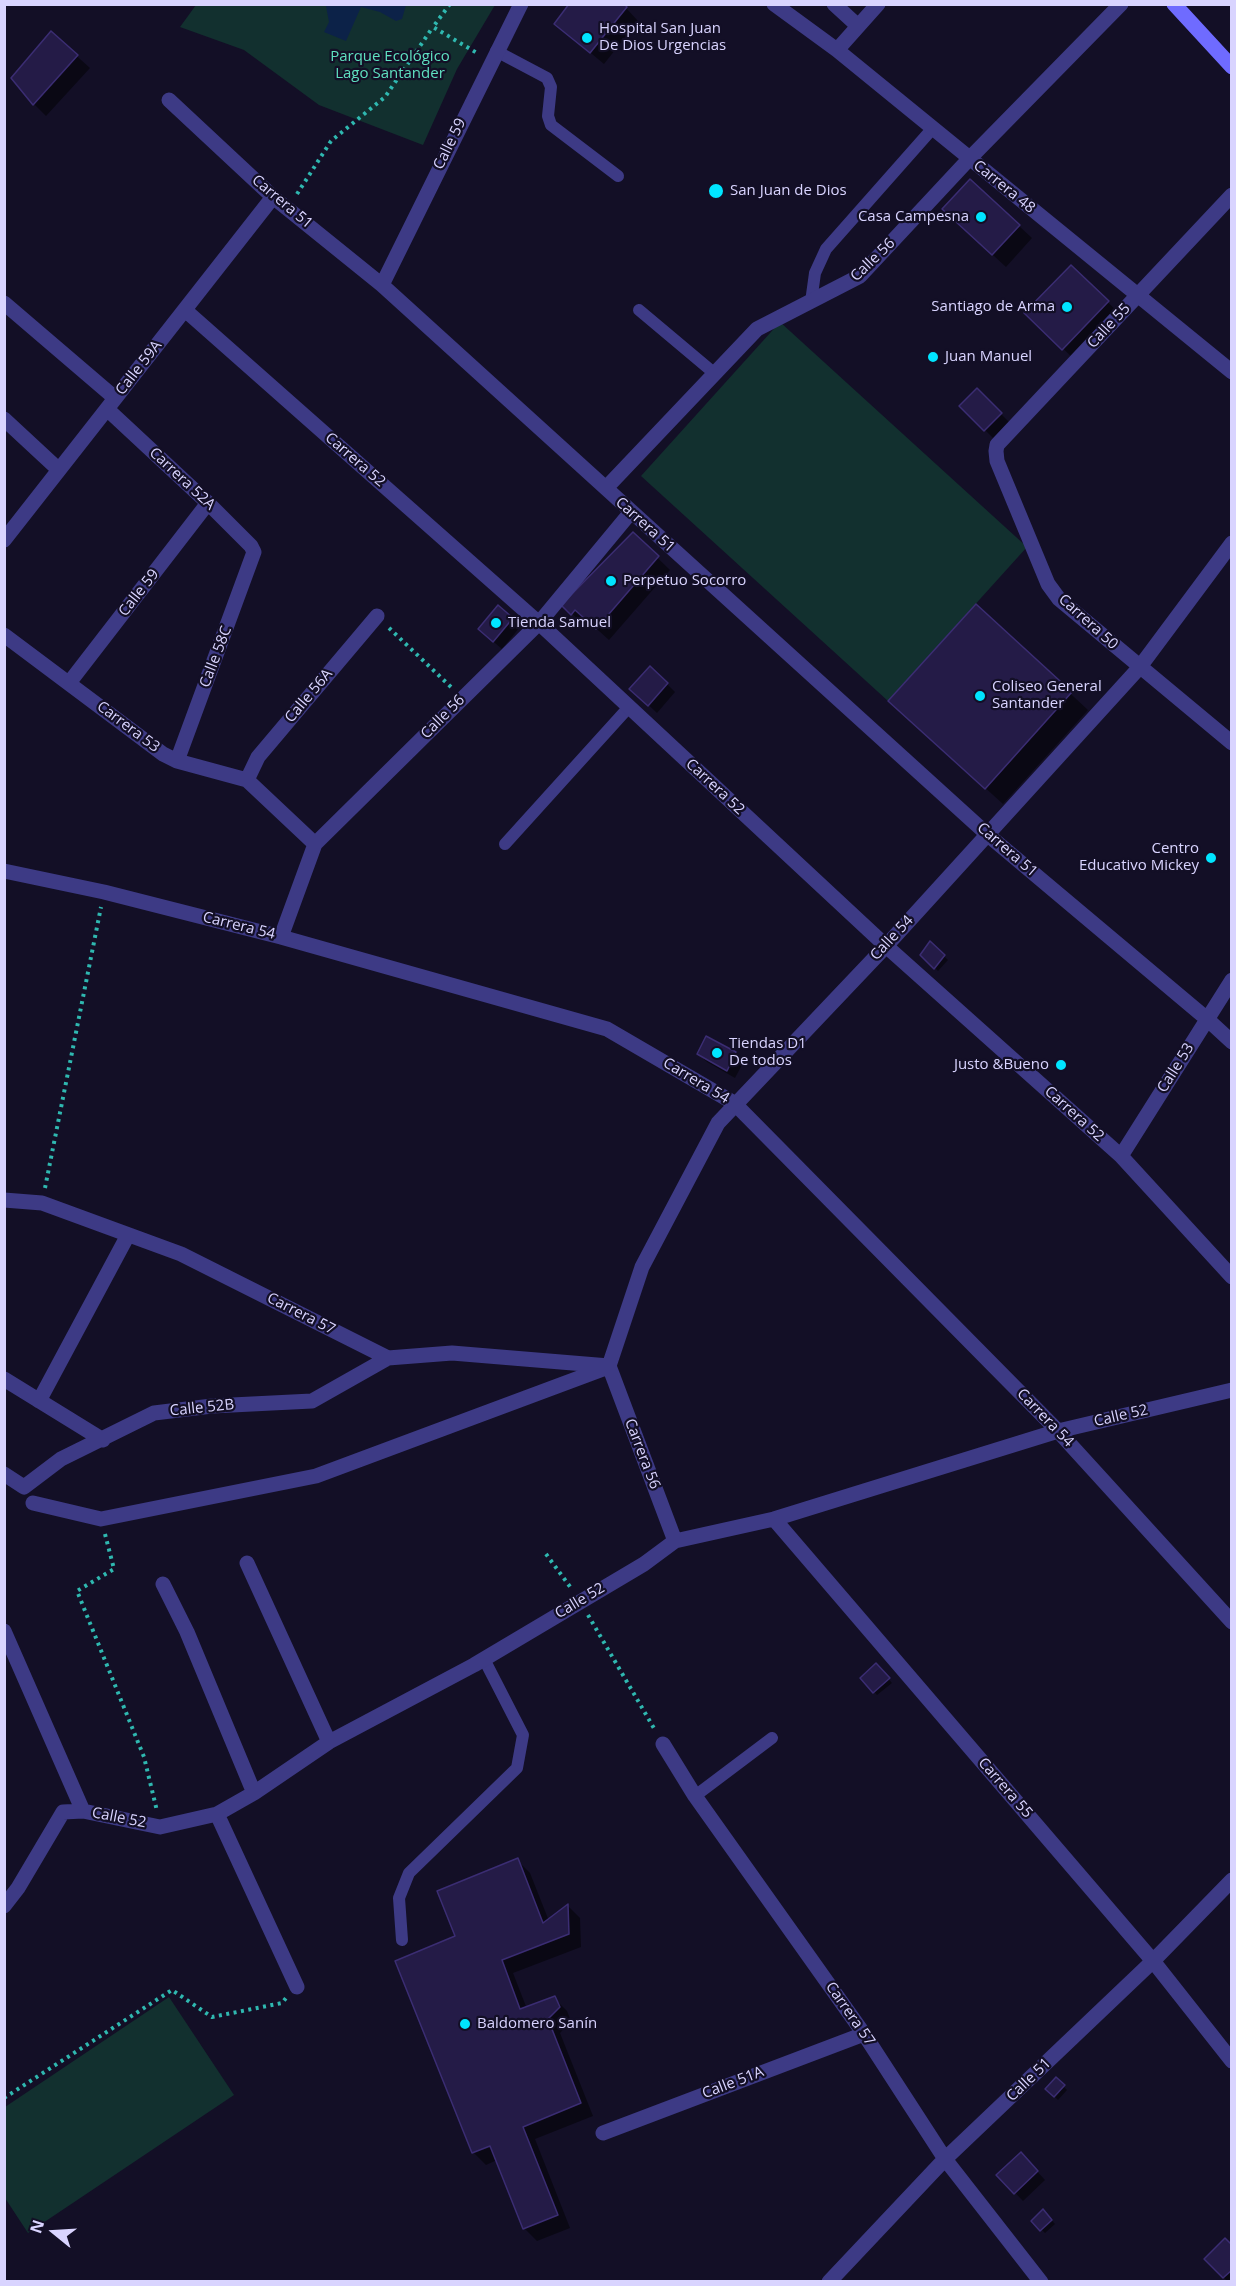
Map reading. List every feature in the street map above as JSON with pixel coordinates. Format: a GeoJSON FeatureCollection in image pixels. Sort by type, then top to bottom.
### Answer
{"type":"FeatureCollection","features":[{"type":"Feature","properties":{"kind":"street","name":"Calle 59"},"geometry":{"type":"LineString","coordinates":[[382,285],[493,56],[521,4]]}},
{"type":"Feature","properties":{"kind":"street","name":"Carrera 48"},"geometry":{"type":"LineString","coordinates":[[774,4],[837,50],[1232,372]]}},
{"type":"Feature","properties":{"kind":"street"},"geometry":{"type":"LineString","coordinates":[[834,4],[858,26]]}},
{"type":"Feature","properties":{"kind":"street"},"geometry":{"type":"LineString","coordinates":[[837,50],[878,4]]}},
{"type":"Feature","properties":{"kind":"street","name":"Calle 56"},"geometry":{"type":"LineString","coordinates":[[606,489],[758,329],[860,276],[970,158],[1121,4]]}},
{"type":"Feature","properties":{"kind":"street"},"geometry":{"type":"LineString","coordinates":[[1174,4],[1232,67]]}},
{"type":"Feature","properties":{"kind":"street","name":"Carrera 51"},"geometry":{"type":"LineString","coordinates":[[169,100],[273,197],[289,207],[382,285],[988,835],[1207,1018],[1232,1042]]}},
{"type":"Feature","properties":{"kind":"street","name":"Calle 55"},"geometry":{"type":"LineString","coordinates":[[997,461],[997,445],[1232,195]]}},
{"type":"Feature","properties":{"kind":"street","name":"Calle 59A"},"geometry":{"type":"LineString","coordinates":[[4,540],[273,197]]}},
{"type":"Feature","properties":{"kind":"street","name":"Carrera 52A"},"geometry":{"type":"LineString","coordinates":[[4,303],[111,404],[251,546],[254,552]]}},
{"type":"Feature","properties":{"kind":"street","name":"Carrera 52"},"geometry":{"type":"LineString","coordinates":[[185,310],[539,623],[886,946],[1121,1156],[1232,1277]]}},
{"type":"Feature","properties":{"kind":"street"},"geometry":{"type":"LineString","coordinates":[[4,420],[59,470]]}},
{"type":"Feature","properties":{"kind":"street","name":"Carrera 50"},"geometry":{"type":"LineString","coordinates":[[997,461],[1048,584],[1059,599],[1139,668],[1232,743]]}},
{"type":"Feature","properties":{"kind":"street","name":"Calle 59"},"geometry":{"type":"LineString","coordinates":[[69,683],[208,503]]}},
{"type":"Feature","properties":{"kind":"street","name":"Calle 56"},"geometry":{"type":"LineString","coordinates":[[281,937],[315,844],[539,623],[631,512]]}},
{"type":"Feature","properties":{"kind":"street","name":"Calle 54"},"geometry":{"type":"LineString","coordinates":[[609,1366],[642,1267],[718,1123],[734,1103],[886,946],[1139,668],[1232,543]]}},
{"type":"Feature","properties":{"kind":"street","name":"Calle 58C"},"geometry":{"type":"LineString","coordinates":[[177,761],[254,552]]}},
{"type":"Feature","properties":{"kind":"street","name":"Calle 56A"},"geometry":{"type":"LineString","coordinates":[[247,780],[258,757],[377,616]]}},
{"type":"Feature","properties":{"kind":"street","name":"Carrera 53"},"geometry":{"type":"LineString","coordinates":[[4,635],[163,754],[177,761],[247,780],[315,844]]}},
{"type":"Feature","properties":{"kind":"street","name":"Carrera 54"},"geometry":{"type":"LineString","coordinates":[[4,871],[104,892],[281,937],[607,1029],[734,1103],[1058,1431],[1232,1622]]}},
{"type":"Feature","properties":{"kind":"street","name":"Calle 53"},"geometry":{"type":"LineString","coordinates":[[1121,1156],[1232,980]]}},
{"type":"Feature","properties":{"kind":"street","name":"Carrera 57"},"geometry":{"type":"LineString","coordinates":[[4,1200],[42,1203],[181,1254],[388,1358]]}},
{"type":"Feature","properties":{"kind":"street"},"geometry":{"type":"LineString","coordinates":[[39,1401],[128,1235]]}},
{"type":"Feature","properties":{"kind":"street"},"geometry":{"type":"LineString","coordinates":[[388,1358],[452,1353],[609,1366]]}},
{"type":"Feature","properties":{"kind":"street","name":"Calle 52B"},"geometry":{"type":"LineString","coordinates":[[4,1474],[24,1486],[61,1459],[154,1413],[212,1406],[312,1401],[388,1358]]}},
{"type":"Feature","properties":{"kind":"street"},"geometry":{"type":"LineString","coordinates":[[33,1503],[101,1519],[316,1476],[609,1366]]}},
{"type":"Feature","properties":{"kind":"street","name":"Carrera 56"},"geometry":{"type":"LineString","coordinates":[[609,1366],[675,1541]]}},
{"type":"Feature","properties":{"kind":"street"},"geometry":{"type":"LineString","coordinates":[[4,1379],[103,1440]]}},
{"type":"Feature","properties":{"kind":"street","name":"Calle 52"},"geometry":{"type":"LineString","coordinates":[[4,1906],[18,1888],[63,1812],[84,1811],[160,1827],[217,1814],[254,1794],[329,1742],[484,1659],[644,1564],[675,1541],[774,1519],[1058,1431],[1232,1390]]}},
{"type":"Feature","properties":{"kind":"street","name":"Carrera 55"},"geometry":{"type":"LineString","coordinates":[[774,1519],[1153,1961],[1232,2061]]}},
{"type":"Feature","properties":{"kind":"street"},"geometry":{"type":"LineString","coordinates":[[247,1563],[329,1742]]}},
{"type":"Feature","properties":{"kind":"street"},"geometry":{"type":"LineString","coordinates":[[163,1584],[187,1632],[254,1794]]}},
{"type":"Feature","properties":{"kind":"street"},"geometry":{"type":"LineString","coordinates":[[4,1631],[84,1811]]}},
{"type":"Feature","properties":{"kind":"street","name":"Carrera 57"},"geometry":{"type":"LineString","coordinates":[[663,1744],[695,1796],[864,2034],[945,2159],[1041,2282]]}},
{"type":"Feature","properties":{"kind":"street"},"geometry":{"type":"LineString","coordinates":[[217,1814],[297,1987]]}},
{"type":"Feature","properties":{"kind":"street","name":"Calle 51"},"geometry":{"type":"LineString","coordinates":[[829,2282],[945,2159],[1153,1961],[1232,1880]]}},
{"type":"Feature","properties":{"kind":"street","name":"Calle 51A"},"geometry":{"type":"LineString","coordinates":[[603,2133],[864,2034]]}},
{"type":"Feature","properties":{"kind":"lane"},"geometry":{"type":"LineString","coordinates":[[493,56],[547,78],[551,87],[548,116],[551,125],[618,176]]}},
{"type":"Feature","properties":{"kind":"lane"},"geometry":{"type":"LineString","coordinates":[[811,302],[815,273],[826,249],[933,128]]}},
{"type":"Feature","properties":{"kind":"lane"},"geometry":{"type":"LineString","coordinates":[[639,310],[714,373]]}},
{"type":"Feature","properties":{"kind":"lane"},"geometry":{"type":"LineString","coordinates":[[505,844],[629,707]]}},
{"type":"Feature","properties":{"kind":"lane"},"geometry":{"type":"LineString","coordinates":[[402,1940],[399,1898],[409,1873],[517,1768],[523,1735],[484,1659]]}},
{"type":"Feature","properties":{"kind":"lane"},"geometry":{"type":"LineString","coordinates":[[695,1796],[772,1738]]}},
{"type":"Feature","properties":{"kind":"path"},"geometry":{"type":"LineString","coordinates":[[289,207],[331,141],[385,97],[450,4]]}},
{"type":"Feature","properties":{"kind":"path"},"geometry":{"type":"LineString","coordinates":[[433,27],[493,56]]}},
{"type":"Feature","properties":{"kind":"path"},"geometry":{"type":"LineString","coordinates":[[377,616],[463,698]]}},
{"type":"Feature","properties":{"kind":"path"},"geometry":{"type":"LineString","coordinates":[[42,1203],[104,892]]}},
{"type":"Feature","properties":{"kind":"path"},"geometry":{"type":"LineString","coordinates":[[101,1519],[114,1569],[77,1591],[144,1757],[160,1827]]}},
{"type":"Feature","properties":{"kind":"path"},"geometry":{"type":"LineString","coordinates":[[546,1554],[581,1601],[663,1744]]}},
{"type":"Feature","properties":{"kind":"path"},"geometry":{"type":"LineString","coordinates":[[4,2098],[172,1990],[212,2017],[282,2003],[297,1987]]}},
{"type":"Feature","properties":{"kind":"green space","name":"Parque Ecológico Lago Santander"},"geometry":{"type":"Polygon","coordinates":[[[196,5],[495,5],[457,69],[423,145],[319,105],[244,50],[180,27],[196,5]]]}},
{"type":"Feature","properties":{"kind":"green space"},"geometry":{"type":"Polygon","coordinates":[[[780,322],[1027,547],[888,701],[641,476],[780,322]]]}},
{"type":"Feature","properties":{"kind":"green space"},"geometry":{"type":"Polygon","coordinates":[[[169,1997],[234,2095],[28,2233],[5,2198],[5,2107],[169,1997]]]}},
{"type":"Feature","properties":{"kind":"water"},"geometry":{"type":"Polygon","coordinates":[[[319,5],[406,5],[402,19],[396,21],[380,12],[361,7],[346,41],[324,32],[329,22],[326,6],[319,5]]]}},
{"type":"Feature","properties":{"kind":"building","name":"Hospital San Juan De Dios Urgencias"},"geometry":{"type":"Polygon","coordinates":[[[569,4],[624,4],[627,7],[590,53],[554,24],[569,4]]]}},
{"type":"Feature","properties":{"kind":"building"},"geometry":{"type":"Polygon","coordinates":[[[51,31],[78,55],[33,105],[11,78],[51,31]]]}},
{"type":"Feature","properties":{"kind":"building","name":"Casa Campesna"},"geometry":{"type":"Polygon","coordinates":[[[970,179],[1020,225],[992,255],[942,209],[970,179]]]}},
{"type":"Feature","properties":{"kind":"building","name":"Santiago de Arma"},"geometry":{"type":"Polygon","coordinates":[[[1071,265],[1109,301],[1062,350],[1024,313],[1071,265]]]}},
{"type":"Feature","properties":{"kind":"building"},"geometry":{"type":"Polygon","coordinates":[[[977,388],[1002,413],[984,431],[959,406],[977,388]]]}},
{"type":"Feature","properties":{"kind":"building","name":"Perpetuo Socorro"},"geometry":{"type":"Polygon","coordinates":[[[633,532],[659,556],[596,629],[575,610],[571,615],[561,605],[633,532]]]}},
{"type":"Feature","properties":{"kind":"building","name":"Coliseo General Santander"},"geometry":{"type":"Polygon","coordinates":[[[976,604],[1072,692],[985,789],[888,701],[976,604]]]}},
{"type":"Feature","properties":{"kind":"building","name":"Tienda Samuel"},"geometry":{"type":"Polygon","coordinates":[[[498,605],[513,618],[493,642],[478,629],[498,605]]]}},
{"type":"Feature","properties":{"kind":"building"},"geometry":{"type":"Polygon","coordinates":[[[650,666],[668,683],[648,706],[629,689],[650,666]]]}},
{"type":"Feature","properties":{"kind":"building"},"geometry":{"type":"Polygon","coordinates":[[[930,941],[945,955],[934,969],[920,955],[930,941]]]}},
{"type":"Feature","properties":{"kind":"building","name":"Tiendas D1 De todos"},"geometry":{"type":"Polygon","coordinates":[[[706,1036],[736,1052],[727,1071],[697,1054],[706,1036]]]}},
{"type":"Feature","properties":{"kind":"building"},"geometry":{"type":"Polygon","coordinates":[[[876,1663],[890,1678],[873,1693],[860,1678],[876,1663]]]}},
{"type":"Feature","properties":{"kind":"building"},"geometry":{"type":"Polygon","coordinates":[[[518,1858],[543,1923],[568,1904],[569,1934],[502,1960],[520,2009],[555,1996],[560,2007],[548,2019],[581,2103],[523,2127],[558,2215],[523,2229],[490,2146],[472,2153],[395,1961],[455,1936],[437,1891],[518,1858]]]}},
{"type":"Feature","properties":{"kind":"building"},"geometry":{"type":"Polygon","coordinates":[[[1056,2077],[1065,2085],[1054,2097],[1045,2089],[1056,2077]]]}},
{"type":"Feature","properties":{"kind":"building"},"geometry":{"type":"Polygon","coordinates":[[[1021,2152],[1038,2171],[1014,2194],[996,2175],[1021,2152]]]}},
{"type":"Feature","properties":{"kind":"building"},"geometry":{"type":"Polygon","coordinates":[[[1043,2209],[1052,2220],[1040,2231],[1031,2221],[1043,2209]]]}},
{"type":"Feature","properties":{"kind":"building"},"geometry":{"type":"Polygon","coordinates":[[[1225,2238],[1232,2245],[1232,2270],[1223,2278],[1204,2259],[1225,2238]]]}},
{"type":"Feature","properties":{"kind":"place","name":"Hospital San Juan De Dios Urgencias"},"geometry":{"type":"Point","coordinates":[587,38]}},
{"type":"Feature","properties":{"kind":"place","name":"San Juan de Dios"},"geometry":{"type":"Point","coordinates":[716,191]}},
{"type":"Feature","properties":{"kind":"place","name":"Casa Campesna"},"geometry":{"type":"Point","coordinates":[981,217]}},
{"type":"Feature","properties":{"kind":"place","name":"Santiago de Arma"},"geometry":{"type":"Point","coordinates":[1067,307]}},
{"type":"Feature","properties":{"kind":"place","name":"Juan Manuel"},"geometry":{"type":"Point","coordinates":[933,357]}},
{"type":"Feature","properties":{"kind":"place","name":"Perpetuo Socorro"},"geometry":{"type":"Point","coordinates":[611,581]}},
{"type":"Feature","properties":{"kind":"place","name":"Tienda Samuel"},"geometry":{"type":"Point","coordinates":[496,623]}},
{"type":"Feature","properties":{"kind":"place","name":"Coliseo General Santander"},"geometry":{"type":"Point","coordinates":[980,696]}},
{"type":"Feature","properties":{"kind":"place","name":"Centro Educativo Mickey"},"geometry":{"type":"Point","coordinates":[1211,858]}},
{"type":"Feature","properties":{"kind":"place","name":"Tiendas D1 De todos"},"geometry":{"type":"Point","coordinates":[717,1053]}},
{"type":"Feature","properties":{"kind":"place","name":"Justo &Bueno"},"geometry":{"type":"Point","coordinates":[1061,1065]}},
{"type":"Feature","properties":{"kind":"place","name":"Baldomero Sanín"},"geometry":{"type":"Point","coordinates":[465,2024]}}]}
